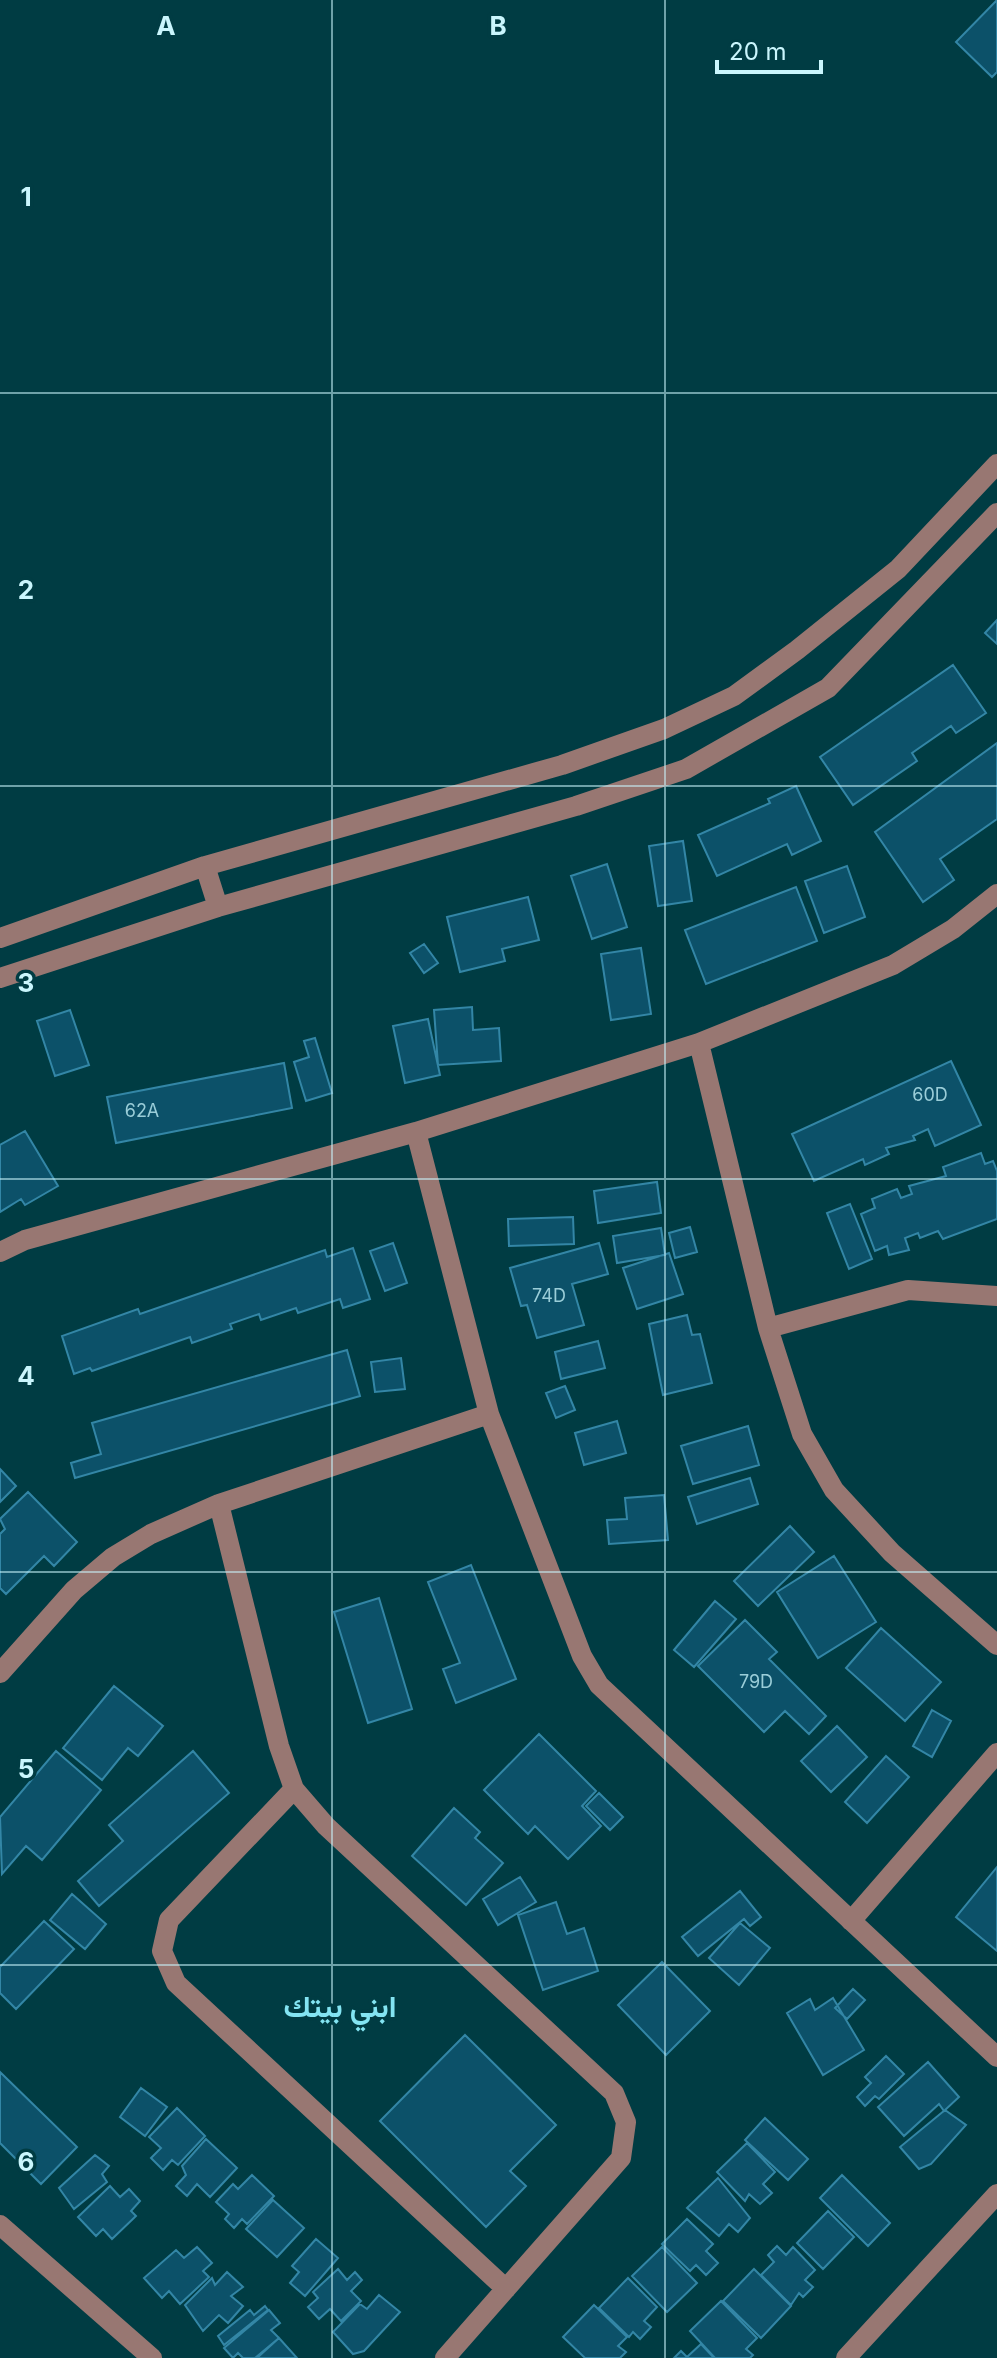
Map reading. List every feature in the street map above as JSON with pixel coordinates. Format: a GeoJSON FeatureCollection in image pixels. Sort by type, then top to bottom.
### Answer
{"type":"FeatureCollection","features":[{"type":"Feature","properties":{"kind":"street"},"geometry":{"type":"LineString","coordinates":[[0,938],[205,866],[562,765],[664,729],[734,696],[898,569],[997,464]]}},
{"type":"Feature","properties":{"kind":"street"},"geometry":{"type":"LineString","coordinates":[[0,978],[218,907],[576,806],[686,769],[828,688],[997,513]]}},
{"type":"Feature","properties":{"kind":"street"},"geometry":{"type":"LineString","coordinates":[[205,866],[218,907]]}},
{"type":"Feature","properties":{"kind":"street"},"geometry":{"type":"LineString","coordinates":[[0,1252],[25,1240],[416,1132],[699,1043],[893,965],[953,929],[997,894]]}},
{"type":"Feature","properties":{"kind":"street"},"geometry":{"type":"LineString","coordinates":[[699,1043],[768,1328],[802,1434],[834,1490],[892,1553],[997,1645]]}},
{"type":"Feature","properties":{"kind":"street"},"geometry":{"type":"LineString","coordinates":[[416,1132],[489,1414],[582,1656],[599,1685],[997,2057]]}},
{"type":"Feature","properties":{"kind":"street"},"geometry":{"type":"LineString","coordinates":[[768,1328],[908,1290],[972,1291],[997,1296]]}},
{"type":"Feature","properties":{"kind":"street"},"geometry":{"type":"LineString","coordinates":[[0,1673],[74,1590],[113,1557],[151,1534],[219,1504],[489,1414]]}},
{"type":"Feature","properties":{"kind":"street"},"geometry":{"type":"LineString","coordinates":[[219,1504],[279,1746],[294,1789],[326,1826],[614,2093],[626,2122],[621,2158],[445,2358]]}},
{"type":"Feature","properties":{"kind":"street"},"geometry":{"type":"LineString","coordinates":[[851,1921],[997,1753]]}},
{"type":"Feature","properties":{"kind":"street"},"geometry":{"type":"LineString","coordinates":[[294,1789],[169,1920],[162,1951],[176,1983],[506,2289]]}},
{"type":"Feature","properties":{"kind":"street"},"geometry":{"type":"LineString","coordinates":[[846,2358],[997,2194]]}},
{"type":"Feature","properties":{"kind":"street"},"geometry":{"type":"LineString","coordinates":[[0,2225],[152,2358]]}},
{"type":"Feature","properties":{"kind":"building"},"geometry":{"type":"Polygon","coordinates":[[[997,0],[997,72],[992,77],[956,42],[997,0]]]}},
{"type":"Feature","properties":{"kind":"building"},"geometry":{"type":"Polygon","coordinates":[[[997,620],[997,644],[985,633],[997,620]]]}},
{"type":"Feature","properties":{"kind":"building"},"geometry":{"type":"Polygon","coordinates":[[[953,665],[986,713],[956,733],[951,726],[912,753],[917,761],[853,805],[820,757],[953,665]]]}},
{"type":"Feature","properties":{"kind":"building"},"geometry":{"type":"Polygon","coordinates":[[[997,743],[997,819],[940,859],[954,880],[923,902],[875,832],[997,743]]]}},
{"type":"Feature","properties":{"kind":"building"},"geometry":{"type":"Polygon","coordinates":[[[796,786],[821,841],[792,855],[787,844],[717,876],[698,835],[770,803],[768,799],[796,786]]]}},
{"type":"Feature","properties":{"kind":"building"},"geometry":{"type":"Polygon","coordinates":[[[683,841],[692,901],[658,906],[649,846],[683,841]]]}},
{"type":"Feature","properties":{"kind":"building"},"geometry":{"type":"Polygon","coordinates":[[[607,864],[627,927],[592,939],[571,876],[607,864]]]}},
{"type":"Feature","properties":{"kind":"building"},"geometry":{"type":"Polygon","coordinates":[[[847,866],[865,917],[824,933],[805,881],[847,866]]]}},
{"type":"Feature","properties":{"kind":"building"},"geometry":{"type":"Polygon","coordinates":[[[796,887],[817,941],[706,984],[685,930],[796,887]]]}},
{"type":"Feature","properties":{"kind":"building"},"geometry":{"type":"Polygon","coordinates":[[[528,897],[539,940],[502,949],[505,961],[460,972],[447,917],[528,897]]]}},
{"type":"Feature","properties":{"kind":"building"},"geometry":{"type":"Polygon","coordinates":[[[424,944],[438,963],[424,973],[410,953],[424,944]]]}},
{"type":"Feature","properties":{"kind":"building"},"geometry":{"type":"Polygon","coordinates":[[[641,948],[651,1014],[611,1020],[601,954],[641,948]]]}},
{"type":"Feature","properties":{"kind":"building"},"geometry":{"type":"Polygon","coordinates":[[[472,1007],[473,1030],[499,1028],[501,1061],[438,1065],[434,1010],[472,1007]]]}},
{"type":"Feature","properties":{"kind":"building"},"geometry":{"type":"Polygon","coordinates":[[[70,1010],[89,1065],[55,1076],[37,1021],[70,1010]]]}},
{"type":"Feature","properties":{"kind":"building"},"geometry":{"type":"Polygon","coordinates":[[[428,1019],[440,1075],[405,1083],[393,1026],[428,1019]]]}},
{"type":"Feature","properties":{"kind":"building"},"geometry":{"type":"Polygon","coordinates":[[[315,1038],[332,1093],[306,1101],[294,1062],[309,1057],[304,1041],[315,1038]]]}},
{"type":"Feature","properties":{"kind":"building"},"geometry":{"type":"Polygon","coordinates":[[[951,1061],[981,1125],[935,1146],[928,1129],[913,1136],[915,1140],[886,1148],[889,1154],[865,1165],[863,1159],[814,1181],[792,1134],[951,1061]]]}},
{"type":"Feature","properties":{"kind":"building"},"geometry":{"type":"Polygon","coordinates":[[[284,1063],[292,1108],[116,1143],[107,1097],[284,1063]]]}},
{"type":"Feature","properties":{"kind":"building"},"geometry":{"type":"Polygon","coordinates":[[[25,1131],[58,1186],[25,1205],[21,1199],[0,1212],[0,1145],[25,1131]]]}},
{"type":"Feature","properties":{"kind":"building"},"geometry":{"type":"Polygon","coordinates":[[[981,1153],[985,1164],[993,1161],[997,1171],[997,1219],[943,1239],[938,1231],[920,1238],[918,1233],[905,1238],[909,1250],[889,1255],[887,1246],[875,1251],[861,1214],[875,1208],[872,1199],[897,1189],[901,1198],[912,1194],[909,1186],[946,1176],[943,1167],[981,1153]]]}},
{"type":"Feature","properties":{"kind":"building"},"geometry":{"type":"Polygon","coordinates":[[[657,1182],[661,1213],[598,1223],[594,1191],[657,1182]]]}},
{"type":"Feature","properties":{"kind":"building"},"geometry":{"type":"Polygon","coordinates":[[[850,1204],[872,1259],[849,1269],[827,1213],[850,1204]]]}},
{"type":"Feature","properties":{"kind":"building"},"geometry":{"type":"Polygon","coordinates":[[[573,1217],[574,1244],[509,1246],[508,1219],[573,1217]]]}},
{"type":"Feature","properties":{"kind":"building"},"geometry":{"type":"Polygon","coordinates":[[[690,1227],[697,1252],[675,1258],[669,1233],[690,1227]]]}},
{"type":"Feature","properties":{"kind":"building"},"geometry":{"type":"Polygon","coordinates":[[[661,1228],[665,1255],[617,1263],[613,1236],[661,1228]]]}},
{"type":"Feature","properties":{"kind":"building"},"geometry":{"type":"Polygon","coordinates":[[[393,1243],[407,1283],[385,1291],[370,1251],[393,1243]]]}},
{"type":"Feature","properties":{"kind":"building"},"geometry":{"type":"Polygon","coordinates":[[[599,1243],[608,1274],[572,1284],[584,1325],[537,1338],[527,1305],[521,1306],[510,1268],[599,1243]]]}},
{"type":"Feature","properties":{"kind":"building"},"geometry":{"type":"Polygon","coordinates":[[[353,1248],[370,1299],[343,1308],[340,1299],[298,1313],[296,1308],[261,1320],[259,1314],[230,1324],[232,1329],[192,1343],[190,1337],[92,1371],[90,1368],[74,1374],[62,1336],[138,1309],[140,1314],[325,1250],[327,1257],[353,1248]]]}},
{"type":"Feature","properties":{"kind":"building"},"geometry":{"type":"Polygon","coordinates":[[[669,1253],[683,1294],[637,1309],[623,1268],[669,1253]]]}},
{"type":"Feature","properties":{"kind":"building"},"geometry":{"type":"Polygon","coordinates":[[[687,1315],[692,1335],[700,1334],[712,1383],[663,1395],[649,1324],[687,1315]]]}},
{"type":"Feature","properties":{"kind":"building"},"geometry":{"type":"Polygon","coordinates":[[[598,1341],[605,1368],[561,1379],[555,1352],[598,1341]]]}},
{"type":"Feature","properties":{"kind":"building"},"geometry":{"type":"Polygon","coordinates":[[[347,1350],[360,1396],[75,1478],[71,1463],[101,1454],[92,1423],[347,1350]]]}},
{"type":"Feature","properties":{"kind":"building"},"geometry":{"type":"Polygon","coordinates":[[[401,1358],[405,1389],[375,1392],[371,1362],[401,1358]]]}},
{"type":"Feature","properties":{"kind":"building"},"geometry":{"type":"Polygon","coordinates":[[[565,1386],[575,1410],[556,1418],[546,1393],[565,1386]]]}},
{"type":"Feature","properties":{"kind":"building"},"geometry":{"type":"Polygon","coordinates":[[[617,1421],[626,1453],[584,1465],[575,1433],[617,1421]]]}},
{"type":"Feature","properties":{"kind":"building"},"geometry":{"type":"Polygon","coordinates":[[[748,1426],[759,1465],[693,1484],[681,1446],[748,1426]]]}},
{"type":"Feature","properties":{"kind":"building"},"geometry":{"type":"Polygon","coordinates":[[[0,1469],[16,1486],[0,1502],[0,1469]]]}},
{"type":"Feature","properties":{"kind":"building"},"geometry":{"type":"Polygon","coordinates":[[[750,1478],[758,1504],[697,1524],[688,1497],[750,1478]]]}},
{"type":"Feature","properties":{"kind":"building"},"geometry":{"type":"Polygon","coordinates":[[[28,1492],[77,1542],[54,1566],[44,1556],[6,1594],[0,1588],[0,1534],[5,1529],[0,1519],[28,1492]]]}},
{"type":"Feature","properties":{"kind":"building"},"geometry":{"type":"Polygon","coordinates":[[[664,1495],[668,1540],[609,1544],[607,1520],[627,1519],[625,1498],[664,1495]]]}},
{"type":"Feature","properties":{"kind":"building"},"geometry":{"type":"Polygon","coordinates":[[[790,1526],[814,1552],[758,1606],[734,1581],[790,1526]]]}},
{"type":"Feature","properties":{"kind":"building"},"geometry":{"type":"Polygon","coordinates":[[[834,1556],[876,1622],[818,1658],[777,1592],[834,1556]]]}},
{"type":"Feature","properties":{"kind":"building"},"geometry":{"type":"Polygon","coordinates":[[[471,1565],[516,1679],[456,1703],[443,1669],[460,1663],[428,1582],[471,1565]]]}},
{"type":"Feature","properties":{"kind":"building"},"geometry":{"type":"Polygon","coordinates":[[[379,1598],[412,1709],[368,1723],[334,1612],[379,1598]]]}},
{"type":"Feature","properties":{"kind":"building"},"geometry":{"type":"Polygon","coordinates":[[[715,1601],[736,1619],[694,1667],[674,1650],[715,1601]]]}},
{"type":"Feature","properties":{"kind":"building"},"geometry":{"type":"Polygon","coordinates":[[[745,1620],[777,1652],[769,1659],[826,1716],[809,1734],[785,1711],[764,1732],[698,1666],[745,1620]]]}},
{"type":"Feature","properties":{"kind":"building"},"geometry":{"type":"Polygon","coordinates":[[[881,1628],[941,1682],[905,1721],[846,1668],[881,1628]]]}},
{"type":"Feature","properties":{"kind":"building"},"geometry":{"type":"Polygon","coordinates":[[[114,1686],[163,1726],[138,1756],[128,1748],[102,1780],[63,1748],[114,1686]]]}},
{"type":"Feature","properties":{"kind":"building"},"geometry":{"type":"Polygon","coordinates":[[[932,1710],[951,1721],[932,1757],[913,1746],[932,1710]]]}},
{"type":"Feature","properties":{"kind":"building"},"geometry":{"type":"Polygon","coordinates":[[[837,1726],[867,1757],[831,1792],[801,1761],[837,1726]]]}},
{"type":"Feature","properties":{"kind":"building"},"geometry":{"type":"Polygon","coordinates":[[[539,1734],[596,1791],[582,1806],[601,1826],[568,1859],[535,1826],[528,1834],[484,1790],[539,1734]]]}},
{"type":"Feature","properties":{"kind":"building"},"geometry":{"type":"Polygon","coordinates":[[[56,1751],[101,1790],[42,1860],[26,1846],[2,1874],[0,1817],[56,1751]]]}},
{"type":"Feature","properties":{"kind":"building"},"geometry":{"type":"Polygon","coordinates":[[[193,1751],[229,1793],[99,1906],[78,1881],[123,1841],[109,1825],[193,1751]]]}},
{"type":"Feature","properties":{"kind":"building"},"geometry":{"type":"Polygon","coordinates":[[[886,1756],[909,1777],[867,1823],[845,1802],[886,1756]]]}},
{"type":"Feature","properties":{"kind":"building"},"geometry":{"type":"Polygon","coordinates":[[[599,1793],[623,1817],[610,1830],[586,1806],[599,1793]]]}},
{"type":"Feature","properties":{"kind":"building"},"geometry":{"type":"Polygon","coordinates":[[[454,1808],[480,1832],[475,1838],[503,1863],[466,1905],[412,1856],[454,1808]]]}},
{"type":"Feature","properties":{"kind":"building"},"geometry":{"type":"Polygon","coordinates":[[[997,1867],[997,1951],[956,1917],[997,1867]]]}},
{"type":"Feature","properties":{"kind":"building"},"geometry":{"type":"Polygon","coordinates":[[[520,1877],[536,1902],[498,1925],[483,1899],[520,1877]]]}},
{"type":"Feature","properties":{"kind":"building"},"geometry":{"type":"Polygon","coordinates":[[[740,1891],[761,1917],[750,1926],[744,1919],[698,1956],[682,1937],[740,1891]]]}},
{"type":"Feature","properties":{"kind":"building"},"geometry":{"type":"Polygon","coordinates":[[[72,1894],[106,1924],[85,1949],[50,1920],[72,1894]]]}},
{"type":"Feature","properties":{"kind":"building"},"geometry":{"type":"Polygon","coordinates":[[[556,1902],[567,1934],[584,1928],[598,1971],[543,1990],[518,1915],[556,1902]]]}},
{"type":"Feature","properties":{"kind":"building"},"geometry":{"type":"Polygon","coordinates":[[[44,1921],[74,1949],[16,2009],[0,1993],[0,1967],[44,1921]]]}},
{"type":"Feature","properties":{"kind":"building"},"geometry":{"type":"Polygon","coordinates":[[[740,1923],[770,1948],[739,1985],[709,1958],[740,1923]]]}},
{"type":"Feature","properties":{"kind":"building"},"geometry":{"type":"Polygon","coordinates":[[[662,1962],[710,2011],[666,2055],[618,2005],[662,1962]]]}},
{"type":"Feature","properties":{"kind":"building"},"geometry":{"type":"Polygon","coordinates":[[[853,1989],[865,2000],[847,2019],[835,2008],[853,1989]]]}},
{"type":"Feature","properties":{"kind":"building"},"geometry":{"type":"Polygon","coordinates":[[[833,1998],[864,2050],[823,2075],[787,2013],[810,1999],[815,2010],[833,1998]]]}},
{"type":"Feature","properties":{"kind":"building"},"geometry":{"type":"Polygon","coordinates":[[[465,2035],[556,2125],[510,2171],[526,2186],[486,2227],[380,2121],[465,2035]]]}},
{"type":"Feature","properties":{"kind":"building"},"geometry":{"type":"Polygon","coordinates":[[[886,2056],[904,2074],[879,2099],[875,2096],[865,2106],[857,2097],[871,2083],[865,2077],[886,2056]]]}},
{"type":"Feature","properties":{"kind":"building"},"geometry":{"type":"Polygon","coordinates":[[[928,2062],[959,2097],[944,2111],[939,2104],[904,2136],[878,2107],[928,2062]]]}},
{"type":"Feature","properties":{"kind":"building"},"geometry":{"type":"Polygon","coordinates":[[[0,2072],[77,2147],[41,2184],[0,2143],[0,2072]]]}},
{"type":"Feature","properties":{"kind":"building"},"geometry":{"type":"Polygon","coordinates":[[[141,2088],[167,2107],[145,2136],[120,2117],[141,2088]]]}},
{"type":"Feature","properties":{"kind":"building"},"geometry":{"type":"Polygon","coordinates":[[[177,2108],[205,2136],[178,2165],[172,2160],[163,2170],[151,2158],[161,2148],[149,2137],[177,2108]]]}},
{"type":"Feature","properties":{"kind":"building"},"geometry":{"type":"Polygon","coordinates":[[[945,2110],[966,2125],[931,2164],[919,2169],[900,2147],[945,2110]]]}},
{"type":"Feature","properties":{"kind":"building"},"geometry":{"type":"Polygon","coordinates":[[[765,2118],[808,2159],[788,2180],[745,2140],[765,2118]]]}},
{"type":"Feature","properties":{"kind":"building"},"geometry":{"type":"Polygon","coordinates":[[[206,2139],[237,2168],[210,2197],[197,2184],[187,2196],[176,2186],[186,2175],[182,2166],[206,2139]]]}},
{"type":"Feature","properties":{"kind":"building"},"geometry":{"type":"Polygon","coordinates":[[[747,2143],[775,2172],[763,2184],[772,2193],[760,2204],[749,2194],[745,2201],[717,2172],[747,2143]]]}},
{"type":"Feature","properties":{"kind":"building"},"geometry":{"type":"Polygon","coordinates":[[[95,2155],[109,2166],[102,2174],[107,2182],[74,2209],[59,2188],[95,2155]]]}},
{"type":"Feature","properties":{"kind":"building"},"geometry":{"type":"Polygon","coordinates":[[[252,2175],[274,2196],[247,2224],[242,2219],[234,2228],[225,2219],[229,2214],[216,2202],[233,2184],[238,2189],[252,2175]]]}},
{"type":"Feature","properties":{"kind":"building"},"geometry":{"type":"Polygon","coordinates":[[[842,2175],[890,2223],[868,2246],[820,2198],[842,2175]]]}},
{"type":"Feature","properties":{"kind":"building"},"geometry":{"type":"Polygon","coordinates":[[[718,2178],[750,2218],[738,2232],[729,2224],[719,2236],[687,2208],[718,2178]]]}},
{"type":"Feature","properties":{"kind":"building"},"geometry":{"type":"Polygon","coordinates":[[[110,2186],[120,2197],[129,2189],[140,2201],[131,2211],[136,2216],[112,2239],[103,2229],[96,2236],[78,2217],[110,2186]]]}},
{"type":"Feature","properties":{"kind":"building"},"geometry":{"type":"Polygon","coordinates":[[[273,2200],[304,2228],[277,2257],[246,2229],[273,2200]]]}},
{"type":"Feature","properties":{"kind":"building"},"geometry":{"type":"Polygon","coordinates":[[[828,2211],[854,2237],[823,2269],[797,2243],[828,2211]]]}},
{"type":"Feature","properties":{"kind":"building"},"geometry":{"type":"Polygon","coordinates":[[[687,2219],[713,2244],[706,2251],[718,2263],[706,2275],[696,2265],[690,2271],[662,2244],[687,2219]]]}},
{"type":"Feature","properties":{"kind":"building"},"geometry":{"type":"Polygon","coordinates":[[[316,2239],[338,2258],[305,2296],[290,2283],[299,2272],[292,2266],[316,2239]]]}},
{"type":"Feature","properties":{"kind":"building"},"geometry":{"type":"Polygon","coordinates":[[[777,2246],[786,2255],[793,2247],[815,2270],[805,2280],[813,2287],[803,2297],[799,2293],[791,2305],[761,2275],[774,2262],[768,2255],[777,2246]]]}},
{"type":"Feature","properties":{"kind":"building"},"geometry":{"type":"Polygon","coordinates":[[[197,2247],[212,2263],[203,2271],[209,2277],[180,2304],[169,2291],[162,2298],[144,2278],[176,2250],[184,2258],[197,2247]]]}},
{"type":"Feature","properties":{"kind":"building"},"geometry":{"type":"Polygon","coordinates":[[[662,2247],[697,2283],[667,2312],[632,2276],[662,2247]]]}},
{"type":"Feature","properties":{"kind":"building"},"geometry":{"type":"Polygon","coordinates":[[[338,2269],[347,2280],[355,2272],[362,2280],[351,2291],[361,2301],[341,2321],[330,2309],[319,2319],[308,2307],[318,2298],[313,2292],[338,2269]]]}},
{"type":"Feature","properties":{"kind":"building"},"geometry":{"type":"Polygon","coordinates":[[[754,2269],[791,2306],[761,2338],[723,2301],[754,2269]]]}},
{"type":"Feature","properties":{"kind":"building"},"geometry":{"type":"Polygon","coordinates":[[[227,2272],[243,2287],[231,2296],[243,2306],[228,2323],[219,2315],[203,2331],[185,2305],[212,2278],[215,2285],[227,2272]]]}},
{"type":"Feature","properties":{"kind":"building"},"geometry":{"type":"Polygon","coordinates":[[[628,2278],[657,2307],[644,2321],[651,2327],[640,2339],[633,2332],[629,2337],[599,2308],[628,2278]]]}},
{"type":"Feature","properties":{"kind":"building"},"geometry":{"type":"Polygon","coordinates":[[[379,2295],[400,2312],[364,2351],[353,2354],[333,2332],[360,2304],[367,2309],[379,2295]]]}},
{"type":"Feature","properties":{"kind":"building"},"geometry":{"type":"Polygon","coordinates":[[[721,2301],[757,2338],[746,2349],[753,2355],[750,2358],[715,2358],[690,2331],[721,2301]]]}},
{"type":"Feature","properties":{"kind":"building"},"geometry":{"type":"Polygon","coordinates":[[[594,2305],[627,2337],[618,2346],[626,2352],[620,2358],[585,2358],[563,2337],[594,2305]]]}},
{"type":"Feature","properties":{"kind":"building"},"geometry":{"type":"Polygon","coordinates":[[[265,2306],[268,2310],[224,2345],[218,2336],[250,2310],[254,2315],[265,2306]]]}},
{"type":"Feature","properties":{"kind":"building"},"geometry":{"type":"Polygon","coordinates":[[[269,2310],[280,2323],[271,2330],[279,2338],[255,2358],[243,2358],[238,2353],[233,2358],[224,2348],[269,2310]]]}},
{"type":"Feature","properties":{"kind":"building"},"geometry":{"type":"Polygon","coordinates":[[[279,2338],[297,2358],[257,2358],[279,2338]]]}},
{"type":"Feature","properties":{"kind":"building"},"geometry":{"type":"Polygon","coordinates":[[[701,2344],[714,2358],[674,2358],[681,2351],[687,2357],[701,2344]]]}},
{"type":"Feature","properties":{"kind":"district","name":"ابني بيتك"},"geometry":{"type":"Point","coordinates":[340,2007]}}]}
